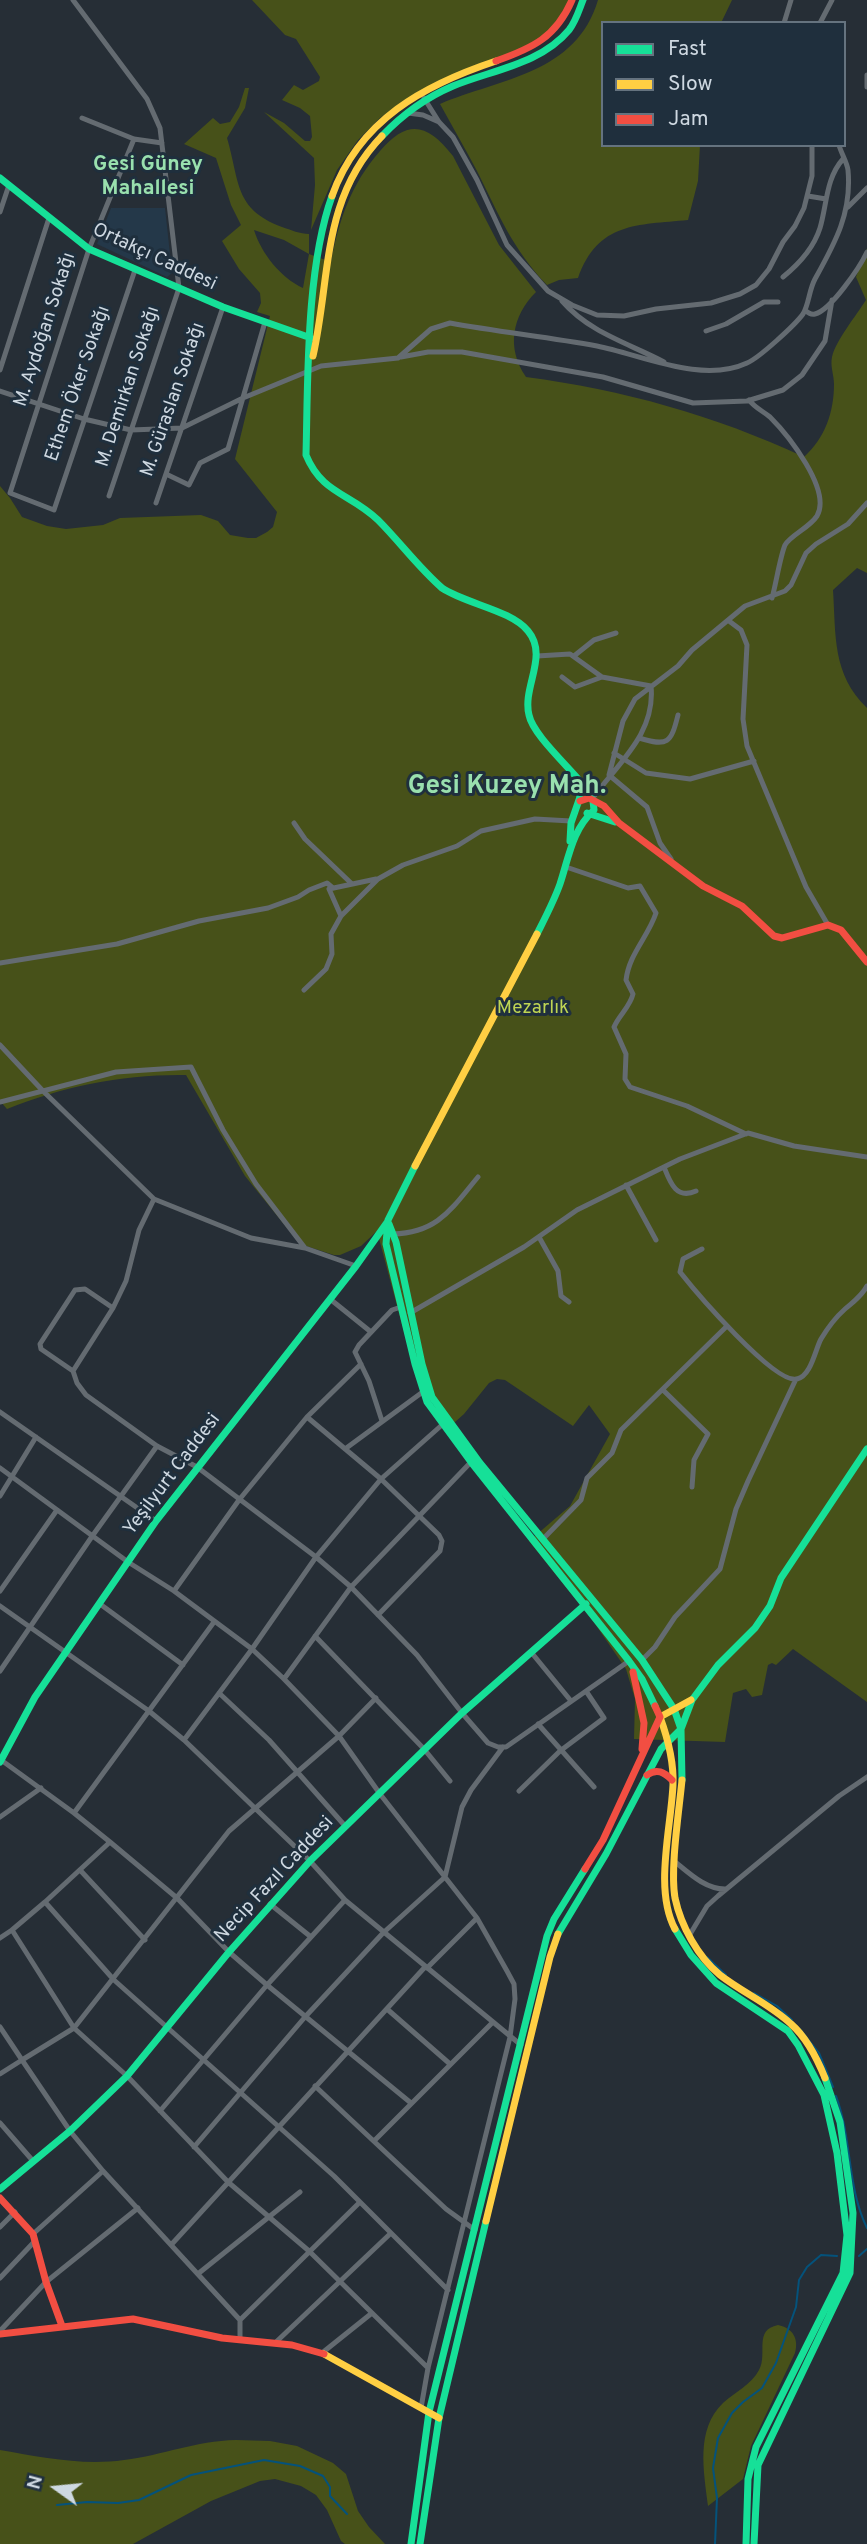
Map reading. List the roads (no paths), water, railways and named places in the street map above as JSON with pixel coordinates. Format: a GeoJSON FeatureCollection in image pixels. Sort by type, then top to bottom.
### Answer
{"type":"FeatureCollection","features":[{"type":"Feature","properties":{"kind":"street"},"geometry":{"type":"LineString","coordinates":[[73,0],[147,99],[160,128],[178,288]]}},
{"type":"Feature","properties":{"kind":"street"},"geometry":{"type":"LineString","coordinates":[[570,852],[579,824],[595,808],[588,788],[573,774],[530,721],[528,706],[537,656],[531,633],[522,624],[452,594],[422,569],[396,537],[365,508],[317,479],[310,469],[306,455],[316,269],[331,197],[345,165],[363,140],[420,91],[448,77],[527,48],[549,36],[562,21],[572,0]]}},
{"type":"Feature","properties":{"kind":"street"},"geometry":{"type":"LineString","coordinates":[[309,370],[319,333],[326,270],[341,200],[354,171],[371,147],[425,100],[452,87],[532,58],[555,44],[571,27],[583,0]]}},
{"type":"Feature","properties":{"kind":"street"},"geometry":{"type":"LineString","coordinates":[[785,21],[791,0]]}},
{"type":"Feature","properties":{"kind":"street"},"geometry":{"type":"LineString","coordinates":[[821,21],[832,0]]}},
{"type":"Feature","properties":{"kind":"street"},"geometry":{"type":"LineString","coordinates":[[867,75],[867,87]]}},
{"type":"Feature","properties":{"kind":"street"},"geometry":{"type":"LineString","coordinates":[[420,91],[439,122],[453,137],[477,180],[507,245],[548,291],[584,311],[613,317],[711,303],[740,294],[763,279],[800,218],[812,176],[812,147]]}},
{"type":"Feature","properties":{"kind":"street"},"geometry":{"type":"LineString","coordinates":[[408,113],[423,115],[439,122]]}},
{"type":"Feature","properties":{"kind":"street"},"geometry":{"type":"LineString","coordinates":[[82,118],[134,139],[162,144]]}},
{"type":"Feature","properties":{"kind":"street","name":"M. Aydoğan Sokağı"},"geometry":{"type":"LineString","coordinates":[[54,510],[9,494],[89,249],[134,139]]}},
{"type":"Feature","properties":{"kind":"street"},"geometry":{"type":"LineString","coordinates":[[398,358],[431,329],[450,323],[600,346],[669,365],[709,369],[738,367],[749,362],[781,335],[804,310],[810,288],[839,232],[848,207],[848,170],[840,147]]}},
{"type":"Feature","properties":{"kind":"street"},"geometry":{"type":"LineString","coordinates":[[783,276],[807,252],[816,237],[836,168],[843,159]]}},
{"type":"Feature","properties":{"kind":"street","name":"Ortakçı Caddesi"},"geometry":{"type":"LineString","coordinates":[[0,178],[89,249],[223,307],[311,338]]}},
{"type":"Feature","properties":{"kind":"street"},"geometry":{"type":"LineString","coordinates":[[0,212],[9,185]]}},
{"type":"Feature","properties":{"kind":"street"},"geometry":{"type":"LineString","coordinates":[[848,207],[866,191]]}},
{"type":"Feature","properties":{"kind":"street"},"geometry":{"type":"LineString","coordinates":[[808,196],[826,199]]}},
{"type":"Feature","properties":{"kind":"street"},"geometry":{"type":"LineString","coordinates":[[0,370],[49,218]]}},
{"type":"Feature","properties":{"kind":"street"},"geometry":{"type":"LineString","coordinates":[[804,310],[817,314],[851,281],[867,252]]}},
{"type":"Feature","properties":{"kind":"street","name":"Ethem Öker Sokağı"},"geometry":{"type":"LineString","coordinates":[[54,510],[135,270]]}},
{"type":"Feature","properties":{"kind":"street","name":"M. Demirkan Sokağı"},"geometry":{"type":"LineString","coordinates":[[109,496],[178,288]]}},
{"type":"Feature","properties":{"kind":"street"},"geometry":{"type":"LineString","coordinates":[[558,296],[576,317],[595,329],[669,365]]}},
{"type":"Feature","properties":{"kind":"street"},"geometry":{"type":"LineString","coordinates":[[0,391],[84,419],[131,430],[183,428],[243,398],[309,370],[341,363],[398,358],[428,352],[462,352],[603,377],[694,403],[749,400],[783,390],[802,375],[825,341],[832,300]]}},
{"type":"Feature","properties":{"kind":"street"},"geometry":{"type":"LineString","coordinates":[[706,331],[726,324],[764,302],[778,302]]}},
{"type":"Feature","properties":{"kind":"street","name":"M. Güraslan Sokağı"},"geometry":{"type":"LineString","coordinates":[[156,503],[223,307]]}},
{"type":"Feature","properties":{"kind":"street"},"geometry":{"type":"LineString","coordinates":[[166,474],[189,485],[200,463],[228,449],[265,322]]}},
{"type":"Feature","properties":{"kind":"street"},"geometry":{"type":"LineString","coordinates":[[749,400],[772,419],[798,452],[811,473],[820,500],[820,509],[812,522],[785,546],[772,598]]}},
{"type":"Feature","properties":{"kind":"street"},"geometry":{"type":"LineString","coordinates":[[609,775],[620,729],[631,704],[746,606],[772,598],[788,588],[798,566],[811,548],[848,524],[867,503]]}},
{"type":"Feature","properties":{"kind":"street"},"geometry":{"type":"LineString","coordinates":[[729,621],[741,631],[747,645],[743,725],[747,746],[806,887],[828,925]]}},
{"type":"Feature","properties":{"kind":"street"},"geometry":{"type":"LineString","coordinates":[[574,656],[594,640],[617,633]]}},
{"type":"Feature","properties":{"kind":"street"},"geometry":{"type":"LineString","coordinates":[[537,656],[574,656],[593,673],[602,677],[651,687]]}},
{"type":"Feature","properties":{"kind":"street"},"geometry":{"type":"LineString","coordinates":[[562,677],[575,687],[602,677]]}},
{"type":"Feature","properties":{"kind":"street"},"geometry":{"type":"LineString","coordinates":[[592,799],[639,738],[650,714],[651,687]]}},
{"type":"Feature","properties":{"kind":"street"},"geometry":{"type":"LineString","coordinates":[[639,738],[655,743],[667,741],[672,737],[678,715]]}},
{"type":"Feature","properties":{"kind":"street"},"geometry":{"type":"LineString","coordinates":[[614,753],[646,773],[690,779],[754,761]]}},
{"type":"Feature","properties":{"kind":"street"},"geometry":{"type":"LineString","coordinates":[[573,774],[580,787],[580,810],[619,823]]}},
{"type":"Feature","properties":{"kind":"street"},"geometry":{"type":"LineString","coordinates":[[609,775],[647,807],[664,849],[682,871]]}},
{"type":"Feature","properties":{"kind":"street"},"geometry":{"type":"LineString","coordinates":[[570,852],[571,821],[580,802],[587,797],[604,806],[619,823],[703,886],[742,906],[774,936],[782,938],[828,925],[841,930],[867,962]]}},
{"type":"Feature","properties":{"kind":"street"},"geometry":{"type":"LineString","coordinates":[[304,990],[326,969],[332,954],[331,934],[341,916],[378,879],[403,865],[457,846],[481,831],[535,819],[571,821]]}},
{"type":"Feature","properties":{"kind":"street"},"geometry":{"type":"LineString","coordinates":[[294,823],[305,839],[352,884]]}},
{"type":"Feature","properties":{"kind":"street","name":"Yeşilyurt Caddesi"},"geometry":{"type":"LineString","coordinates":[[1,1761],[35,1697],[156,1521],[356,1266],[388,1220],[476,1048],[527,957],[570,852]]}},
{"type":"Feature","properties":{"kind":"street"},"geometry":{"type":"LineString","coordinates":[[566,867],[628,888],[640,886],[656,913],[629,962],[626,980],[634,994],[614,1027],[626,1054],[625,1079],[630,1087],[687,1107],[747,1135]]}},
{"type":"Feature","properties":{"kind":"street"},"geometry":{"type":"LineString","coordinates":[[341,916],[329,889],[378,879]]}},
{"type":"Feature","properties":{"kind":"street"},"geometry":{"type":"LineString","coordinates":[[0,963],[117,943],[268,908],[327,883],[333,888]]}},
{"type":"Feature","properties":{"kind":"street"},"geometry":{"type":"LineString","coordinates":[[0,1045],[43,1091],[155,1199],[251,1238],[305,1248],[356,1266]]}},
{"type":"Feature","properties":{"kind":"street"},"geometry":{"type":"LineString","coordinates":[[0,1102],[116,1072],[191,1067],[223,1130],[256,1184],[305,1248]]}},
{"type":"Feature","properties":{"kind":"street"},"geometry":{"type":"LineString","coordinates":[[410,1313],[538,1237],[577,1210],[664,1167],[747,1135],[758,1134],[794,1146],[867,1157]]}},
{"type":"Feature","properties":{"kind":"street"},"geometry":{"type":"LineString","coordinates":[[664,1167],[676,1190],[687,1194],[695,1191]]}},
{"type":"Feature","properties":{"kind":"street"},"geometry":{"type":"LineString","coordinates":[[393,1234],[419,1231],[435,1224],[478,1177]]}},
{"type":"Feature","properties":{"kind":"street"},"geometry":{"type":"LineString","coordinates":[[626,1185],[656,1240]]}},
{"type":"Feature","properties":{"kind":"street"},"geometry":{"type":"LineString","coordinates":[[73,1371],[113,1308],[126,1282],[139,1230],[155,1199]]}},
{"type":"Feature","properties":{"kind":"street"},"geometry":{"type":"LineString","coordinates":[[388,1220],[432,1397],[480,1463],[642,1660],[674,1709],[681,1729],[684,1762],[674,1861],[676,1897],[689,1936],[707,1963],[721,1976],[794,2026],[815,2054],[832,2093],[840,2122],[853,2213],[849,2273],[758,2465],[754,2544]]}},
{"type":"Feature","properties":{"kind":"street"},"geometry":{"type":"LineString","coordinates":[[388,1220],[386,1244],[427,1402],[471,1462],[629,1661],[642,1679],[660,1717],[668,1741],[673,1783],[664,1881],[673,1924],[691,1955],[716,1983],[788,2031],[807,2058],[824,2095],[832,2123],[846,2224],[843,2273],[753,2455],[748,2479],[746,2544]]}},
{"type":"Feature","properties":{"kind":"street"},"geometry":{"type":"LineString","coordinates":[[538,1237],[558,1271],[561,1296],[569,1301]]}},
{"type":"Feature","properties":{"kind":"street"},"geometry":{"type":"LineString","coordinates":[[702,1250],[683,1259],[680,1272],[727,1326],[779,1374],[796,1380]]}},
{"type":"Feature","properties":{"kind":"street"},"geometry":{"type":"LineString","coordinates":[[642,1660],[655,1647],[675,1617],[720,1569],[740,1500],[796,1380],[805,1374],[826,1331],[867,1286]]}},
{"type":"Feature","properties":{"kind":"street"},"geometry":{"type":"LineString","coordinates":[[113,1308],[82,1288],[73,1292],[40,1346],[73,1371],[77,1383],[86,1395],[158,1446],[197,1467],[316,1557],[351,1587],[416,1655],[488,1743],[503,1747]]}},
{"type":"Feature","properties":{"kind":"street"},"geometry":{"type":"LineString","coordinates":[[330,1299],[371,1332]]}},
{"type":"Feature","properties":{"kind":"street"},"geometry":{"type":"LineString","coordinates":[[382,1422],[356,1349],[393,1310],[401,1307]]}},
{"type":"Feature","properties":{"kind":"street"},"geometry":{"type":"LineString","coordinates":[[543,1539],[582,1500],[587,1478],[612,1453],[621,1430],[727,1326]]}},
{"type":"Feature","properties":{"kind":"street"},"geometry":{"type":"LineString","coordinates":[[174,1591],[239,1500],[307,1417],[360,1364]]}},
{"type":"Feature","properties":{"kind":"street"},"geometry":{"type":"LineString","coordinates":[[663,1390],[707,1432],[708,1437],[694,1460],[692,1487]]}},
{"type":"Feature","properties":{"kind":"street"},"geometry":{"type":"LineString","coordinates":[[345,1449],[424,1391]]}},
{"type":"Feature","properties":{"kind":"street"},"geometry":{"type":"LineString","coordinates":[[0,1412],[156,1521]]}},
{"type":"Feature","properties":{"kind":"street"},"geometry":{"type":"LineString","coordinates":[[307,1417],[381,1479],[439,1535],[442,1547],[378,1615]]}},
{"type":"Feature","properties":{"kind":"street"},"geometry":{"type":"LineString","coordinates":[[184,1740],[316,1557],[381,1479],[443,1424]]}},
{"type":"Feature","properties":{"kind":"street"},"geometry":{"type":"LineString","coordinates":[[0,1496],[37,1437]]}},
{"type":"Feature","properties":{"kind":"street"},"geometry":{"type":"LineString","coordinates":[[0,1671],[158,1446]]}},
{"type":"Feature","properties":{"kind":"street"},"geometry":{"type":"LineString","coordinates":[[420,2544],[439,2418],[550,1957],[562,1925],[606,1854],[660,1749],[681,1729],[692,1700],[718,1665],[755,1628],[770,1606],[781,1578],[867,1449]]}},
{"type":"Feature","properties":{"kind":"street"},"geometry":{"type":"LineString","coordinates":[[284,1679],[351,1587],[471,1462]]}},
{"type":"Feature","properties":{"kind":"street"},"geometry":{"type":"LineString","coordinates":[[0,1468],[128,1562],[174,1591],[252,1649],[284,1679],[339,1736],[380,1794],[477,1918],[514,1984],[510,2037],[428,2368],[411,2544]]}},
{"type":"Feature","properties":{"kind":"street"},"geometry":{"type":"LineString","coordinates":[[0,1591],[57,1510]]}},
{"type":"Feature","properties":{"kind":"street"},"geometry":{"type":"LineString","coordinates":[[100,1604],[183,1665]]}},
{"type":"Feature","properties":{"kind":"street","name":"Necip Fazıl Caddesi"},"geometry":{"type":"LineString","coordinates":[[0,2189],[70,2131],[127,2076],[229,1952],[310,1861],[462,1713],[586,1604]]}},
{"type":"Feature","properties":{"kind":"street"},"geometry":{"type":"LineString","coordinates":[[0,1606],[184,1740],[256,1807],[345,1900],[521,2045]]}},
{"type":"Feature","properties":{"kind":"street"},"geometry":{"type":"LineString","coordinates":[[74,1813],[214,1622]]}},
{"type":"Feature","properties":{"kind":"street"},"geometry":{"type":"LineString","coordinates":[[315,1636],[424,1749],[450,1781]]}},
{"type":"Feature","properties":{"kind":"street"},"geometry":{"type":"LineString","coordinates":[[531,1652],[571,1701]]}},
{"type":"Feature","properties":{"kind":"street"},"geometry":{"type":"LineString","coordinates":[[194,2147],[306,2017],[383,1933],[445,1877],[462,1807],[471,1790],[503,1747],[629,1661]]}},
{"type":"Feature","properties":{"kind":"street"},"geometry":{"type":"LineString","coordinates":[[629,1661],[644,1723],[643,1746],[638,1766]]}},
{"type":"Feature","properties":{"kind":"street"},"geometry":{"type":"LineString","coordinates":[[519,1791],[560,1751],[604,1718],[586,1691]]}},
{"type":"Feature","properties":{"kind":"street"},"geometry":{"type":"LineString","coordinates":[[219,1693],[269,1740],[346,1826]]}},
{"type":"Feature","properties":{"kind":"street"},"geometry":{"type":"LineString","coordinates":[[0,2074],[74,2028],[229,1831],[339,1736],[376,1698]]}},
{"type":"Feature","properties":{"kind":"street"},"geometry":{"type":"LineString","coordinates":[[425,2410],[475,2230],[547,1936],[554,1919],[603,1840],[660,1717],[692,1700]]}},
{"type":"Feature","properties":{"kind":"street"},"geometry":{"type":"LineString","coordinates":[[538,1724],[594,1787]]}},
{"type":"Feature","properties":{"kind":"street"},"geometry":{"type":"LineString","coordinates":[[1,1761],[41,1788],[110,1842],[177,1898],[229,1952],[267,1985],[411,2103]]}},
{"type":"Feature","properties":{"kind":"street"},"geometry":{"type":"LineString","coordinates":[[644,1778],[653,1772],[663,1772],[673,1783]]}},
{"type":"Feature","properties":{"kind":"street"},"geometry":{"type":"LineString","coordinates":[[689,1936],[707,1906],[808,1821],[867,1777]]}},
{"type":"Feature","properties":{"kind":"street"},"geometry":{"type":"LineString","coordinates":[[0,1816],[41,1788]]}},
{"type":"Feature","properties":{"kind":"street"},"geometry":{"type":"LineString","coordinates":[[0,1938],[45,1902],[110,1842]]}},
{"type":"Feature","properties":{"kind":"street"},"geometry":{"type":"LineString","coordinates":[[674,1861],[695,1878],[714,1888],[730,1887]]}},
{"type":"Feature","properties":{"kind":"street"},"geometry":{"type":"LineString","coordinates":[[79,1870],[145,1940]]}},
{"type":"Feature","properties":{"kind":"street"},"geometry":{"type":"LineString","coordinates":[[160,2111],[267,1985],[345,1900]]}},
{"type":"Feature","properties":{"kind":"street"},"geometry":{"type":"LineString","coordinates":[[45,1902],[114,1980],[360,2202],[448,2290]]}},
{"type":"Feature","properties":{"kind":"street"},"geometry":{"type":"LineString","coordinates":[[270,1904],[311,1937]]}},
{"type":"Feature","properties":{"kind":"street"},"geometry":{"type":"LineString","coordinates":[[171,2245],[426,1967],[477,1918]]}},
{"type":"Feature","properties":{"kind":"street"},"geometry":{"type":"LineString","coordinates":[[12,1930],[74,2028],[127,2076],[228,2182],[309,2251],[428,2368]]}},
{"type":"Feature","properties":{"kind":"street"},"geometry":{"type":"LineString","coordinates":[[387,2009],[450,2064]]}},
{"type":"Feature","properties":{"kind":"street"},"geometry":{"type":"LineString","coordinates":[[375,2140],[492,2023]]}},
{"type":"Feature","properties":{"kind":"street"},"geometry":{"type":"LineString","coordinates":[[0,2028],[70,2131],[103,2171],[240,2320],[240,2339]]}},
{"type":"Feature","properties":{"kind":"street"},"geometry":{"type":"LineString","coordinates":[[315,2086],[446,2209],[475,2230]]}},
{"type":"Feature","properties":{"kind":"street"},"geometry":{"type":"LineString","coordinates":[[0,2123],[33,2161]]}},
{"type":"Feature","properties":{"kind":"street"},"geometry":{"type":"LineString","coordinates":[[0,2278],[34,2238],[103,2171]]}},
{"type":"Feature","properties":{"kind":"street"},"geometry":{"type":"LineString","coordinates":[[199,2273],[300,2192]]}},
{"type":"Feature","properties":{"kind":"street"},"geometry":{"type":"LineString","coordinates":[[0,2198],[15,2212],[34,2238],[62,2326]]}},
{"type":"Feature","properties":{"kind":"street"},"geometry":{"type":"LineString","coordinates":[[240,2320],[360,2202]]}},
{"type":"Feature","properties":{"kind":"street"},"geometry":{"type":"LineString","coordinates":[[0,2333],[46,2281],[138,2208]]}},
{"type":"Feature","properties":{"kind":"street"},"geometry":{"type":"LineString","coordinates":[[0,2227],[15,2212]]}},
{"type":"Feature","properties":{"kind":"street"},"geometry":{"type":"LineString","coordinates":[[275,2343],[391,2233]]}},
{"type":"Feature","properties":{"kind":"street"},"geometry":{"type":"LineString","coordinates":[[322,2353],[372,2313]]}},
{"type":"Feature","properties":{"kind":"street"},"geometry":{"type":"LineString","coordinates":[[0,2333],[133,2319],[185,2332],[275,2343],[322,2353],[439,2418]]}},
{"type":"Feature","properties":{"kind":"waterway"},"geometry":{"type":"LineString","coordinates":[[707,1957],[726,1975]]}},
{"type":"Feature","properties":{"kind":"waterway"},"geometry":{"type":"LineString","coordinates":[[754,1993],[777,2006],[792,2020]]}},
{"type":"Feature","properties":{"kind":"waterway"},"geometry":{"type":"LineString","coordinates":[[800,2029],[819,2053],[833,2087]]}},
{"type":"Feature","properties":{"kind":"waterway"},"geometry":{"type":"LineString","coordinates":[[836,2096],[845,2129],[856,2196],[867,2228]]}},
{"type":"Feature","properties":{"kind":"waterway"},"geometry":{"type":"LineString","coordinates":[[859,2256],[867,2249]]}},
{"type":"Feature","properties":{"kind":"waterway"},"geometry":{"type":"LineString","coordinates":[[715,2544],[717,2498],[713,2468],[718,2438],[732,2413],[762,2388],[776,2363],[796,2307],[799,2280],[807,2267],[821,2255],[837,2256]]}},
{"type":"Feature","properties":{"kind":"waterway"},"geometry":{"type":"LineString","coordinates":[[57,2505],[139,2500],[191,2475],[264,2460],[300,2466],[323,2476],[330,2487],[330,2496],[347,2514]]}},
{"type":"Feature","properties":{"kind":"district","name":"Gesi Güney Mahallesi"},"geometry":{"type":"Point","coordinates":[148,178]}},
{"type":"Feature","properties":{"kind":"district","name":"Gesi Kuzey Mah."},"geometry":{"type":"Point","coordinates":[507,788]}},
{"type":"Feature","properties":{"kind":"park label","name":"Mezarlık"},"geometry":{"type":"Point","coordinates":[533,1009]}}]}
